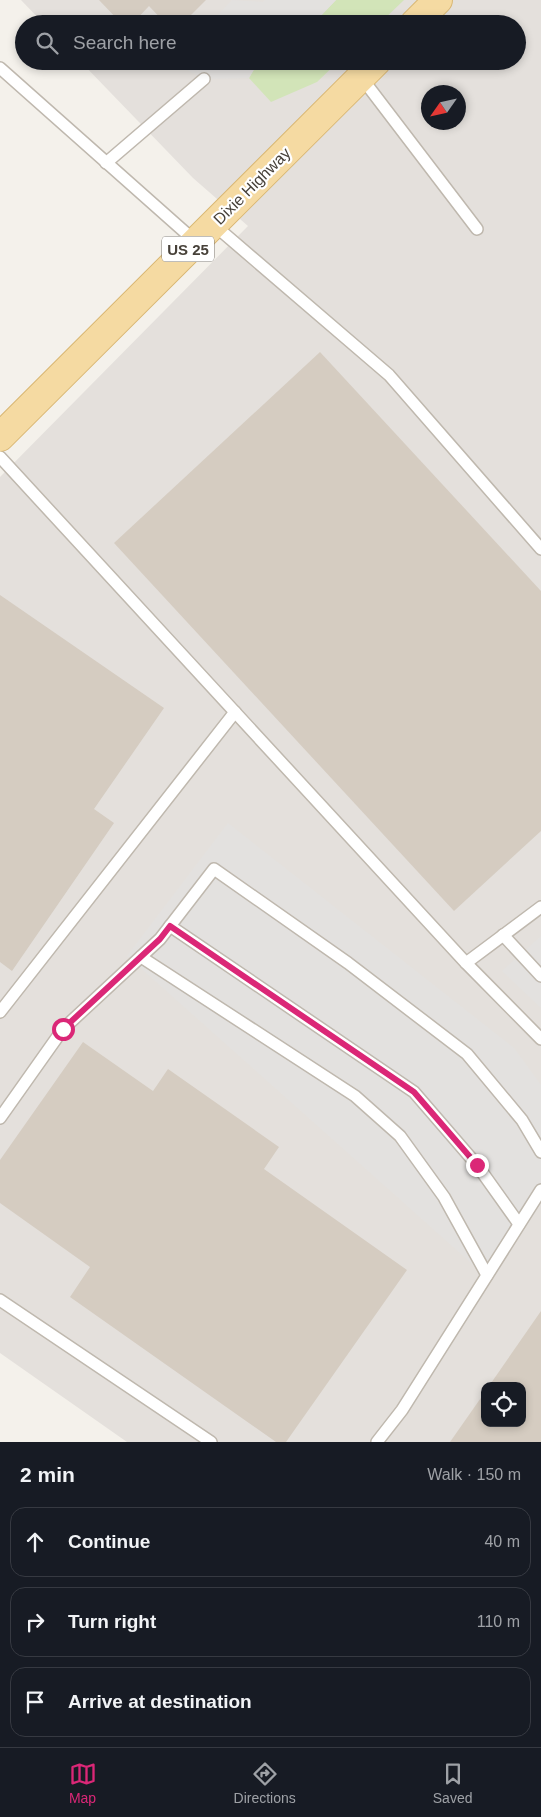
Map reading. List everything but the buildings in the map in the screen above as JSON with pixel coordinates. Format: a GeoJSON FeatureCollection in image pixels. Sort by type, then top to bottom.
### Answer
{"type":"FeatureCollection","features":[{"type":"Feature","properties":{"kind":"main road"},"geometry":{"type":"LineString","coordinates":[[423,15],[438,0]]}},
{"type":"Feature","properties":{"kind":"main road","name":"Dixie Highway"},"geometry":{"type":"LineString","coordinates":[[0,437],[368,70]]}},
{"type":"Feature","properties":{"kind":"lane"},"geometry":{"type":"LineString","coordinates":[[0,68],[106,163],[205,233],[389,375],[541,549]]}},
{"type":"Feature","properties":{"kind":"lane"},"geometry":{"type":"LineString","coordinates":[[370,70],[476,229]]}},
{"type":"Feature","properties":{"kind":"lane"},"geometry":{"type":"LineString","coordinates":[[106,163],[204,79]]}},
{"type":"Feature","properties":{"kind":"lane"},"geometry":{"type":"LineString","coordinates":[[0,457],[466,963],[541,1039]]}},
{"type":"Feature","properties":{"kind":"lane"},"geometry":{"type":"LineString","coordinates":[[0,1012],[235,712]]}},
{"type":"Feature","properties":{"kind":"lane"},"geometry":{"type":"LineString","coordinates":[[0,1118],[63,1029],[140,957],[170,926],[214,869],[348,963],[467,1054],[522,1120],[541,1152]]}},
{"type":"Feature","properties":{"kind":"lane"},"geometry":{"type":"LineString","coordinates":[[466,963],[541,907]]}},
{"type":"Feature","properties":{"kind":"lane"},"geometry":{"type":"LineString","coordinates":[[170,926],[414,1092],[477,1165],[519,1224]]}},
{"type":"Feature","properties":{"kind":"lane"},"geometry":{"type":"LineString","coordinates":[[503,935],[541,976]]}},
{"type":"Feature","properties":{"kind":"lane"},"geometry":{"type":"LineString","coordinates":[[140,957],[355,1096],[400,1136],[444,1197],[487,1275]]}},
{"type":"Feature","properties":{"kind":"lane"},"geometry":{"type":"LineString","coordinates":[[377,1442],[402,1410],[541,1190]]}},
{"type":"Feature","properties":{"kind":"lane"},"geometry":{"type":"LineString","coordinates":[[0,1300],[212,1442]]}},
{"type":"Feature","properties":{"kind":"shaded area"},"geometry":{"type":"Polygon","coordinates":[[[21,0],[541,0],[541,1442],[127,1442],[0,1353],[0,477],[248,226],[193,178],[89,70],[526,70],[526,15],[35,15],[21,0]]]}},
{"type":"Feature","properties":{"kind":"shaded area"},"geometry":{"type":"Polygon","coordinates":[[[232,0],[263,2],[265,0],[336,0],[322,15],[218,15],[232,0]]]}},
{"type":"Feature","properties":{"kind":"shaded area"},"geometry":{"type":"Polygon","coordinates":[[[188,70],[254,70],[249,78],[204,79],[188,70]]]}},
{"type":"Feature","properties":{"kind":"shaded area"},"geometry":{"type":"Polygon","coordinates":[[[228,823],[514,1048],[541,1085],[541,1194],[489,1279],[127,956],[228,823]]]}},
{"type":"Feature","properties":{"kind":"shaded area"},"geometry":{"type":"Polygon","coordinates":[[[541,936],[541,1008],[502,971],[541,936]]]}},
{"type":"Feature","properties":{"kind":"green space"},"geometry":{"type":"Polygon","coordinates":[[[336,0],[404,0],[388,15],[322,15],[336,0]]]}},
{"type":"Feature","properties":{"kind":"green space"},"geometry":{"type":"Polygon","coordinates":[[[254,70],[330,70],[317,82],[271,102],[249,78],[254,70]]]}},
{"type":"Feature","properties":{"kind":"route"},"geometry":{"type":"LineString","coordinates":[[63,1029],[160,939],[170,926],[308,1018],[414,1092],[477,1165]]}}]}
